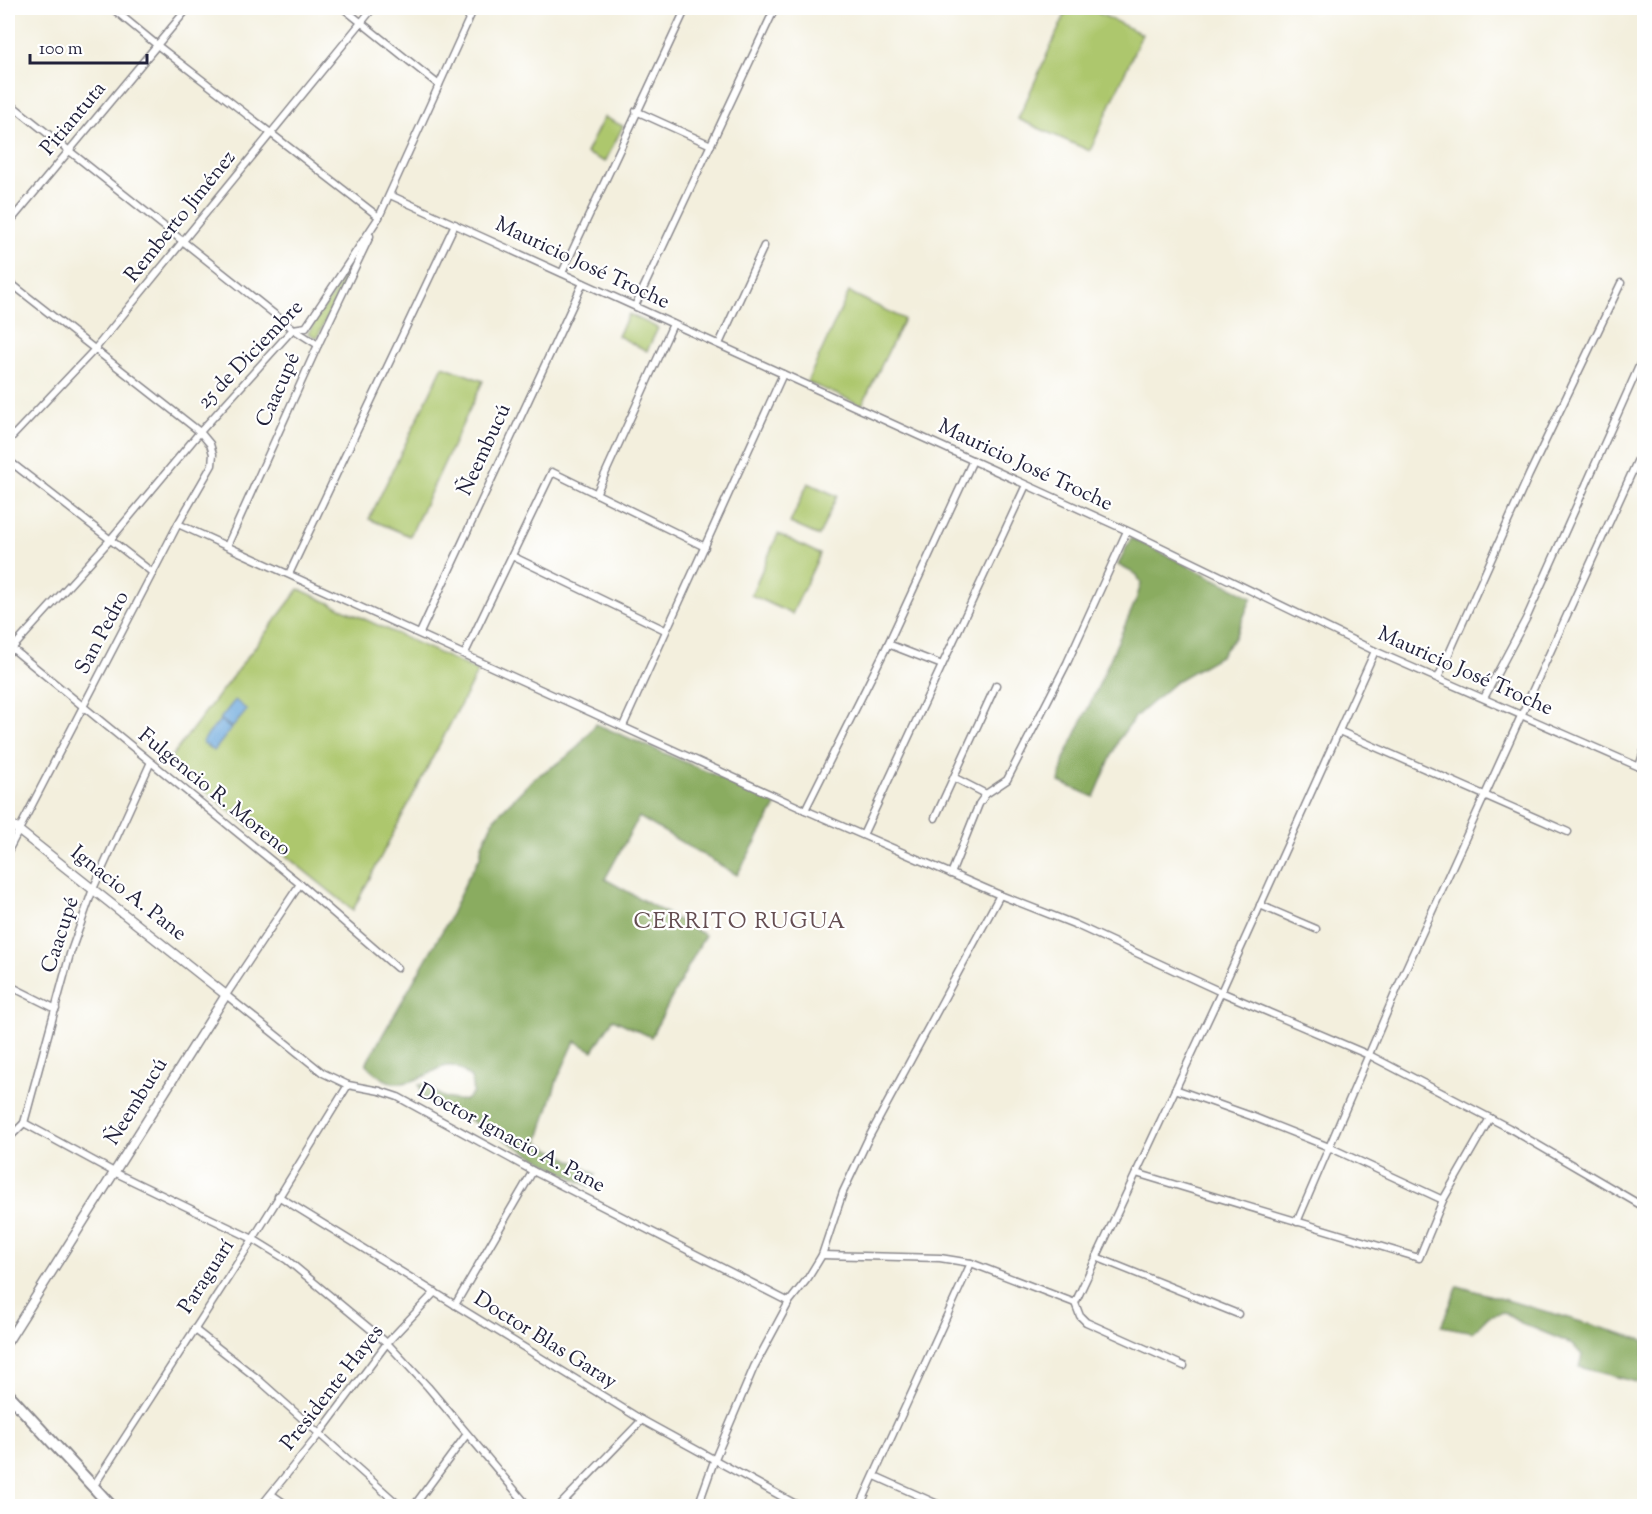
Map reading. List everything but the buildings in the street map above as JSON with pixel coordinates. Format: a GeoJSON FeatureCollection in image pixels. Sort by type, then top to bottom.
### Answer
{"type":"FeatureCollection","features":[{"type":"Feature","properties":{"kind":"highway"},"geometry":{"type":"LineString","coordinates":[[8,1394],[111,1506]]}},
{"type":"Feature","properties":{"kind":"street"},"geometry":{"type":"LineString","coordinates":[[112,8],[379,217]]}},
{"type":"Feature","properties":{"kind":"street","name":"Pitiantuta"},"geometry":{"type":"LineString","coordinates":[[8,224],[188,8]]}},
{"type":"Feature","properties":{"kind":"street"},"geometry":{"type":"LineString","coordinates":[[343,8],[439,86]]}},
{"type":"Feature","properties":{"kind":"street","name":"Remberto Jiménez"},"geometry":{"type":"LineString","coordinates":[[8,441],[95,349],[373,8]]}},
{"type":"Feature","properties":{"kind":"street","name":"25 de Diciembre"},"geometry":{"type":"LineString","coordinates":[[9,649],[110,540],[200,432],[293,329],[306,327],[379,217],[474,8]]}},
{"type":"Feature","properties":{"kind":"street"},"geometry":{"type":"LineString","coordinates":[[562,273],[686,8]]}},
{"type":"Feature","properties":{"kind":"street"},"geometry":{"type":"LineString","coordinates":[[635,306],[775,8]]}},
{"type":"Feature","properties":{"kind":"street"},"geometry":{"type":"LineString","coordinates":[[8,102],[293,329],[318,345]]}},
{"type":"Feature","properties":{"kind":"street"},"geometry":{"type":"LineString","coordinates":[[636,111],[711,145]]}},
{"type":"Feature","properties":{"kind":"street","name":"Mauricio José Troche"},"geometry":{"type":"LineString","coordinates":[[390,195],[1127,531],[1375,651],[1642,768]]}},
{"type":"Feature","properties":{"kind":"street","name":"Caacupé"},"geometry":{"type":"LineString","coordinates":[[227,546],[379,217]]}},
{"type":"Feature","properties":{"kind":"street"},"geometry":{"type":"LineString","coordinates":[[289,574],[455,224]]}},
{"type":"Feature","properties":{"kind":"street"},"geometry":{"type":"LineString","coordinates":[[718,344],[764,246]]}},
{"type":"Feature","properties":{"kind":"street"},"geometry":{"type":"LineString","coordinates":[[8,281],[200,432]]}},
{"type":"Feature","properties":{"kind":"street","name":"Ñeembucú"},"geometry":{"type":"LineString","coordinates":[[420,633],[583,283]]}},
{"type":"Feature","properties":{"kind":"street"},"geometry":{"type":"LineString","coordinates":[[1438,678],[1529,475],[1621,283]]}},
{"type":"Feature","properties":{"kind":"street"},"geometry":{"type":"LineString","coordinates":[[596,494],[673,324]]}},
{"type":"Feature","properties":{"kind":"street"},"geometry":{"type":"LineString","coordinates":[[1484,698],[1526,619],[1644,355]]}},
{"type":"Feature","properties":{"kind":"street"},"geometry":{"type":"LineString","coordinates":[[623,726],[783,374]]}},
{"type":"Feature","properties":{"kind":"street","name":"San Pedro"},"geometry":{"type":"LineString","coordinates":[[8,851],[178,524],[212,465],[213,454],[210,444],[200,432]]}},
{"type":"Feature","properties":{"kind":"street"},"geometry":{"type":"LineString","coordinates":[[1297,1222],[1368,1055],[1484,795],[1644,446]]}},
{"type":"Feature","properties":{"kind":"street"},"geometry":{"type":"LineString","coordinates":[[8,460],[153,573]]}},
{"type":"Feature","properties":{"kind":"street"},"geometry":{"type":"LineString","coordinates":[[805,810],[888,644],[973,460]]}},
{"type":"Feature","properties":{"kind":"street"},"geometry":{"type":"LineString","coordinates":[[1637,461],[1644,465]]}},
{"type":"Feature","properties":{"kind":"street"},"geometry":{"type":"LineString","coordinates":[[465,653],[552,472],[705,547]]}},
{"type":"Feature","properties":{"kind":"street"},"geometry":{"type":"LineString","coordinates":[[863,835],[1026,485]]}},
{"type":"Feature","properties":{"kind":"street"},"geometry":{"type":"LineString","coordinates":[[178,524],[805,810],[1000,895],[1074,924],[1221,992],[1368,1055],[1490,1118],[1644,1207]]}},
{"type":"Feature","properties":{"kind":"street"},"geometry":{"type":"LineString","coordinates":[[951,874],[979,804],[986,794],[1006,780],[1067,663],[1127,531]]}},
{"type":"Feature","properties":{"kind":"street"},"geometry":{"type":"LineString","coordinates":[[512,556],[665,630]]}},
{"type":"Feature","properties":{"kind":"street"},"geometry":{"type":"LineString","coordinates":[[888,644],[942,664]]}},
{"type":"Feature","properties":{"kind":"street","name":"Fulgencio R. Moreno"},"geometry":{"type":"LineString","coordinates":[[9,649],[83,705],[150,764],[300,884],[397,968]]}},
{"type":"Feature","properties":{"kind":"street"},"geometry":{"type":"LineString","coordinates":[[1184,1366],[1086,1322],[1080,1316],[1075,1303],[1221,992],[1375,651]]}},
{"type":"Feature","properties":{"kind":"street"},"geometry":{"type":"LineString","coordinates":[[935,818],[996,686]]}},
{"type":"Feature","properties":{"kind":"street"},"geometry":{"type":"LineString","coordinates":[[1339,731],[1568,832]]}},
{"type":"Feature","properties":{"kind":"street"},"geometry":{"type":"LineString","coordinates":[[1642,768],[1644,752]]}},
{"type":"Feature","properties":{"kind":"street","name":"Caacupé"},"geometry":{"type":"LineString","coordinates":[[24,1123],[70,954],[93,889],[150,764]]}},
{"type":"Feature","properties":{"kind":"street"},"geometry":{"type":"LineString","coordinates":[[955,778],[986,794]]}},
{"type":"Feature","properties":{"kind":"street","name":"Ignacio A. Pane"},"geometry":{"type":"LineString","coordinates":[[8,822],[226,995]]}},
{"type":"Feature","properties":{"kind":"street","name":"Ñeembucú"},"geometry":{"type":"LineString","coordinates":[[8,1341],[226,995],[300,884]]}},
{"type":"Feature","properties":{"kind":"street"},"geometry":{"type":"LineString","coordinates":[[698,1506],[714,1461],[754,1367],[789,1302],[822,1255],[843,1192],[869,1137],[1000,895]]}},
{"type":"Feature","properties":{"kind":"street"},"geometry":{"type":"LineString","coordinates":[[1260,905],[1316,929]]}},
{"type":"Feature","properties":{"kind":"street"},"geometry":{"type":"LineString","coordinates":[[8,985],[56,1009]]}},
{"type":"Feature","properties":{"kind":"street","name":"Doctor Ignacio A. Pane"},"geometry":{"type":"LineString","coordinates":[[226,995],[323,1073],[348,1085],[398,1097],[533,1171],[789,1302]]}},
{"type":"Feature","properties":{"kind":"street","name":"Paraguarí"},"geometry":{"type":"LineString","coordinates":[[93,1487],[253,1239],[348,1085]]}},
{"type":"Feature","properties":{"kind":"street"},"geometry":{"type":"LineString","coordinates":[[1175,1089],[1329,1147],[1443,1200]]}},
{"type":"Feature","properties":{"kind":"street"},"geometry":{"type":"LineString","coordinates":[[1136,1173],[1419,1258],[1443,1200],[1490,1118]]}},
{"type":"Feature","properties":{"kind":"street"},"geometry":{"type":"LineString","coordinates":[[8,1139],[24,1123],[114,1172],[253,1239],[287,1260],[387,1343],[428,1387],[528,1506]]}},
{"type":"Feature","properties":{"kind":"street"},"geometry":{"type":"LineString","coordinates":[[455,1305],[533,1171]]}},
{"type":"Feature","properties":{"kind":"street","name":"Doctor Blas Garay"},"geometry":{"type":"LineString","coordinates":[[278,1196],[642,1420],[799,1506]]}},
{"type":"Feature","properties":{"kind":"street"},"geometry":{"type":"LineString","coordinates":[[822,1255],[940,1257],[971,1263],[1075,1303]]}},
{"type":"Feature","properties":{"kind":"street"},"geometry":{"type":"LineString","coordinates":[[1096,1257],[1238,1314]]}},
{"type":"Feature","properties":{"kind":"street"},"geometry":{"type":"LineString","coordinates":[[860,1506],[971,1263]]}},
{"type":"Feature","properties":{"kind":"street","name":"Presidente Hayes"},"geometry":{"type":"LineString","coordinates":[[261,1506],[320,1433],[387,1343],[435,1292]]}},
{"type":"Feature","properties":{"kind":"street"},"geometry":{"type":"LineString","coordinates":[[194,1329],[258,1379],[400,1506]]}},
{"type":"Feature","properties":{"kind":"street"},"geometry":{"type":"LineString","coordinates":[[559,1506],[642,1420]]}},
{"type":"Feature","properties":{"kind":"street"},"geometry":{"type":"LineString","coordinates":[[414,1506],[467,1434]]}},
{"type":"Feature","properties":{"kind":"street"},"geometry":{"type":"LineString","coordinates":[[875,1476],[942,1506]]}},
{"type":"Feature","properties":{"kind":"street"},"geometry":{"type":"LineString","coordinates":[[271,1494],[288,1506]]}},
{"type":"Feature","properties":{"kind":"green space"},"geometry":{"type":"Polygon","coordinates":[[[1068,8],[1088,8],[1142,34],[1090,151],[1018,119],[1068,8]]]}},
{"type":"Feature","properties":{"kind":"green space"},"geometry":{"type":"Polygon","coordinates":[[[604,117],[623,126],[605,162],[586,153],[604,117]]]}},
{"type":"Feature","properties":{"kind":"green space"},"geometry":{"type":"Polygon","coordinates":[[[357,255],[317,338],[308,333],[357,255]]]}},
{"type":"Feature","properties":{"kind":"green space"},"geometry":{"type":"Polygon","coordinates":[[[849,292],[904,319],[862,405],[807,382],[849,292]]]}},
{"type":"Feature","properties":{"kind":"green space"},"geometry":{"type":"Polygon","coordinates":[[[629,314],[658,328],[647,351],[618,336],[629,314]]]}},
{"type":"Feature","properties":{"kind":"green space"},"geometry":{"type":"Polygon","coordinates":[[[443,366],[483,381],[410,536],[369,519],[443,366]]]}},
{"type":"Feature","properties":{"kind":"green space"},"geometry":{"type":"Polygon","coordinates":[[[808,483],[837,496],[819,536],[790,523],[808,483]]]}},
{"type":"Feature","properties":{"kind":"green space"},"geometry":{"type":"Polygon","coordinates":[[[778,534],[820,554],[792,614],[751,595],[778,534]]]}},
{"type":"Feature","properties":{"kind":"green space"},"geometry":{"type":"Polygon","coordinates":[[[1131,538],[1252,597],[1235,637],[1220,656],[1178,680],[1135,717],[1119,739],[1094,797],[1059,782],[1064,759],[1097,689],[1141,584],[1137,575],[1118,565],[1131,538]]]}},
{"type":"Feature","properties":{"kind":"green space"},"geometry":{"type":"Polygon","coordinates":[[[299,589],[478,671],[353,910],[168,761],[299,589]]]}},
{"type":"Feature","properties":{"kind":"green space"},"geometry":{"type":"Polygon","coordinates":[[[596,724],[778,802],[737,875],[639,817],[605,879],[705,935],[651,1037],[613,1019],[593,1051],[575,1041],[557,1080],[538,1142],[596,1174],[589,1187],[468,1119],[423,1097],[419,1085],[427,1084],[444,1097],[466,1100],[473,1093],[471,1078],[458,1068],[445,1067],[410,1082],[395,1083],[381,1077],[366,1064],[448,921],[480,857],[482,845],[494,819],[534,778],[574,751],[596,724]]]}},
{"type":"Feature","properties":{"kind":"green space"},"geometry":{"type":"Polygon","coordinates":[[[1458,1286],[1644,1340],[1644,1384],[1579,1367],[1582,1355],[1572,1344],[1519,1322],[1503,1312],[1489,1316],[1473,1332],[1441,1326],[1458,1286]]]}},
{"type":"Feature","properties":{"kind":"water"},"geometry":{"type":"Polygon","coordinates":[[[235,700],[247,710],[232,728],[220,719],[235,700]]]}},
{"type":"Feature","properties":{"kind":"water"},"geometry":{"type":"Polygon","coordinates":[[[220,720],[231,729],[214,751],[202,742],[220,720]]]}},
{"type":"Feature","properties":{"kind":"district","name":"CERRITO RUGUA"},"geometry":{"type":"Point","coordinates":[740,923]}}]}
